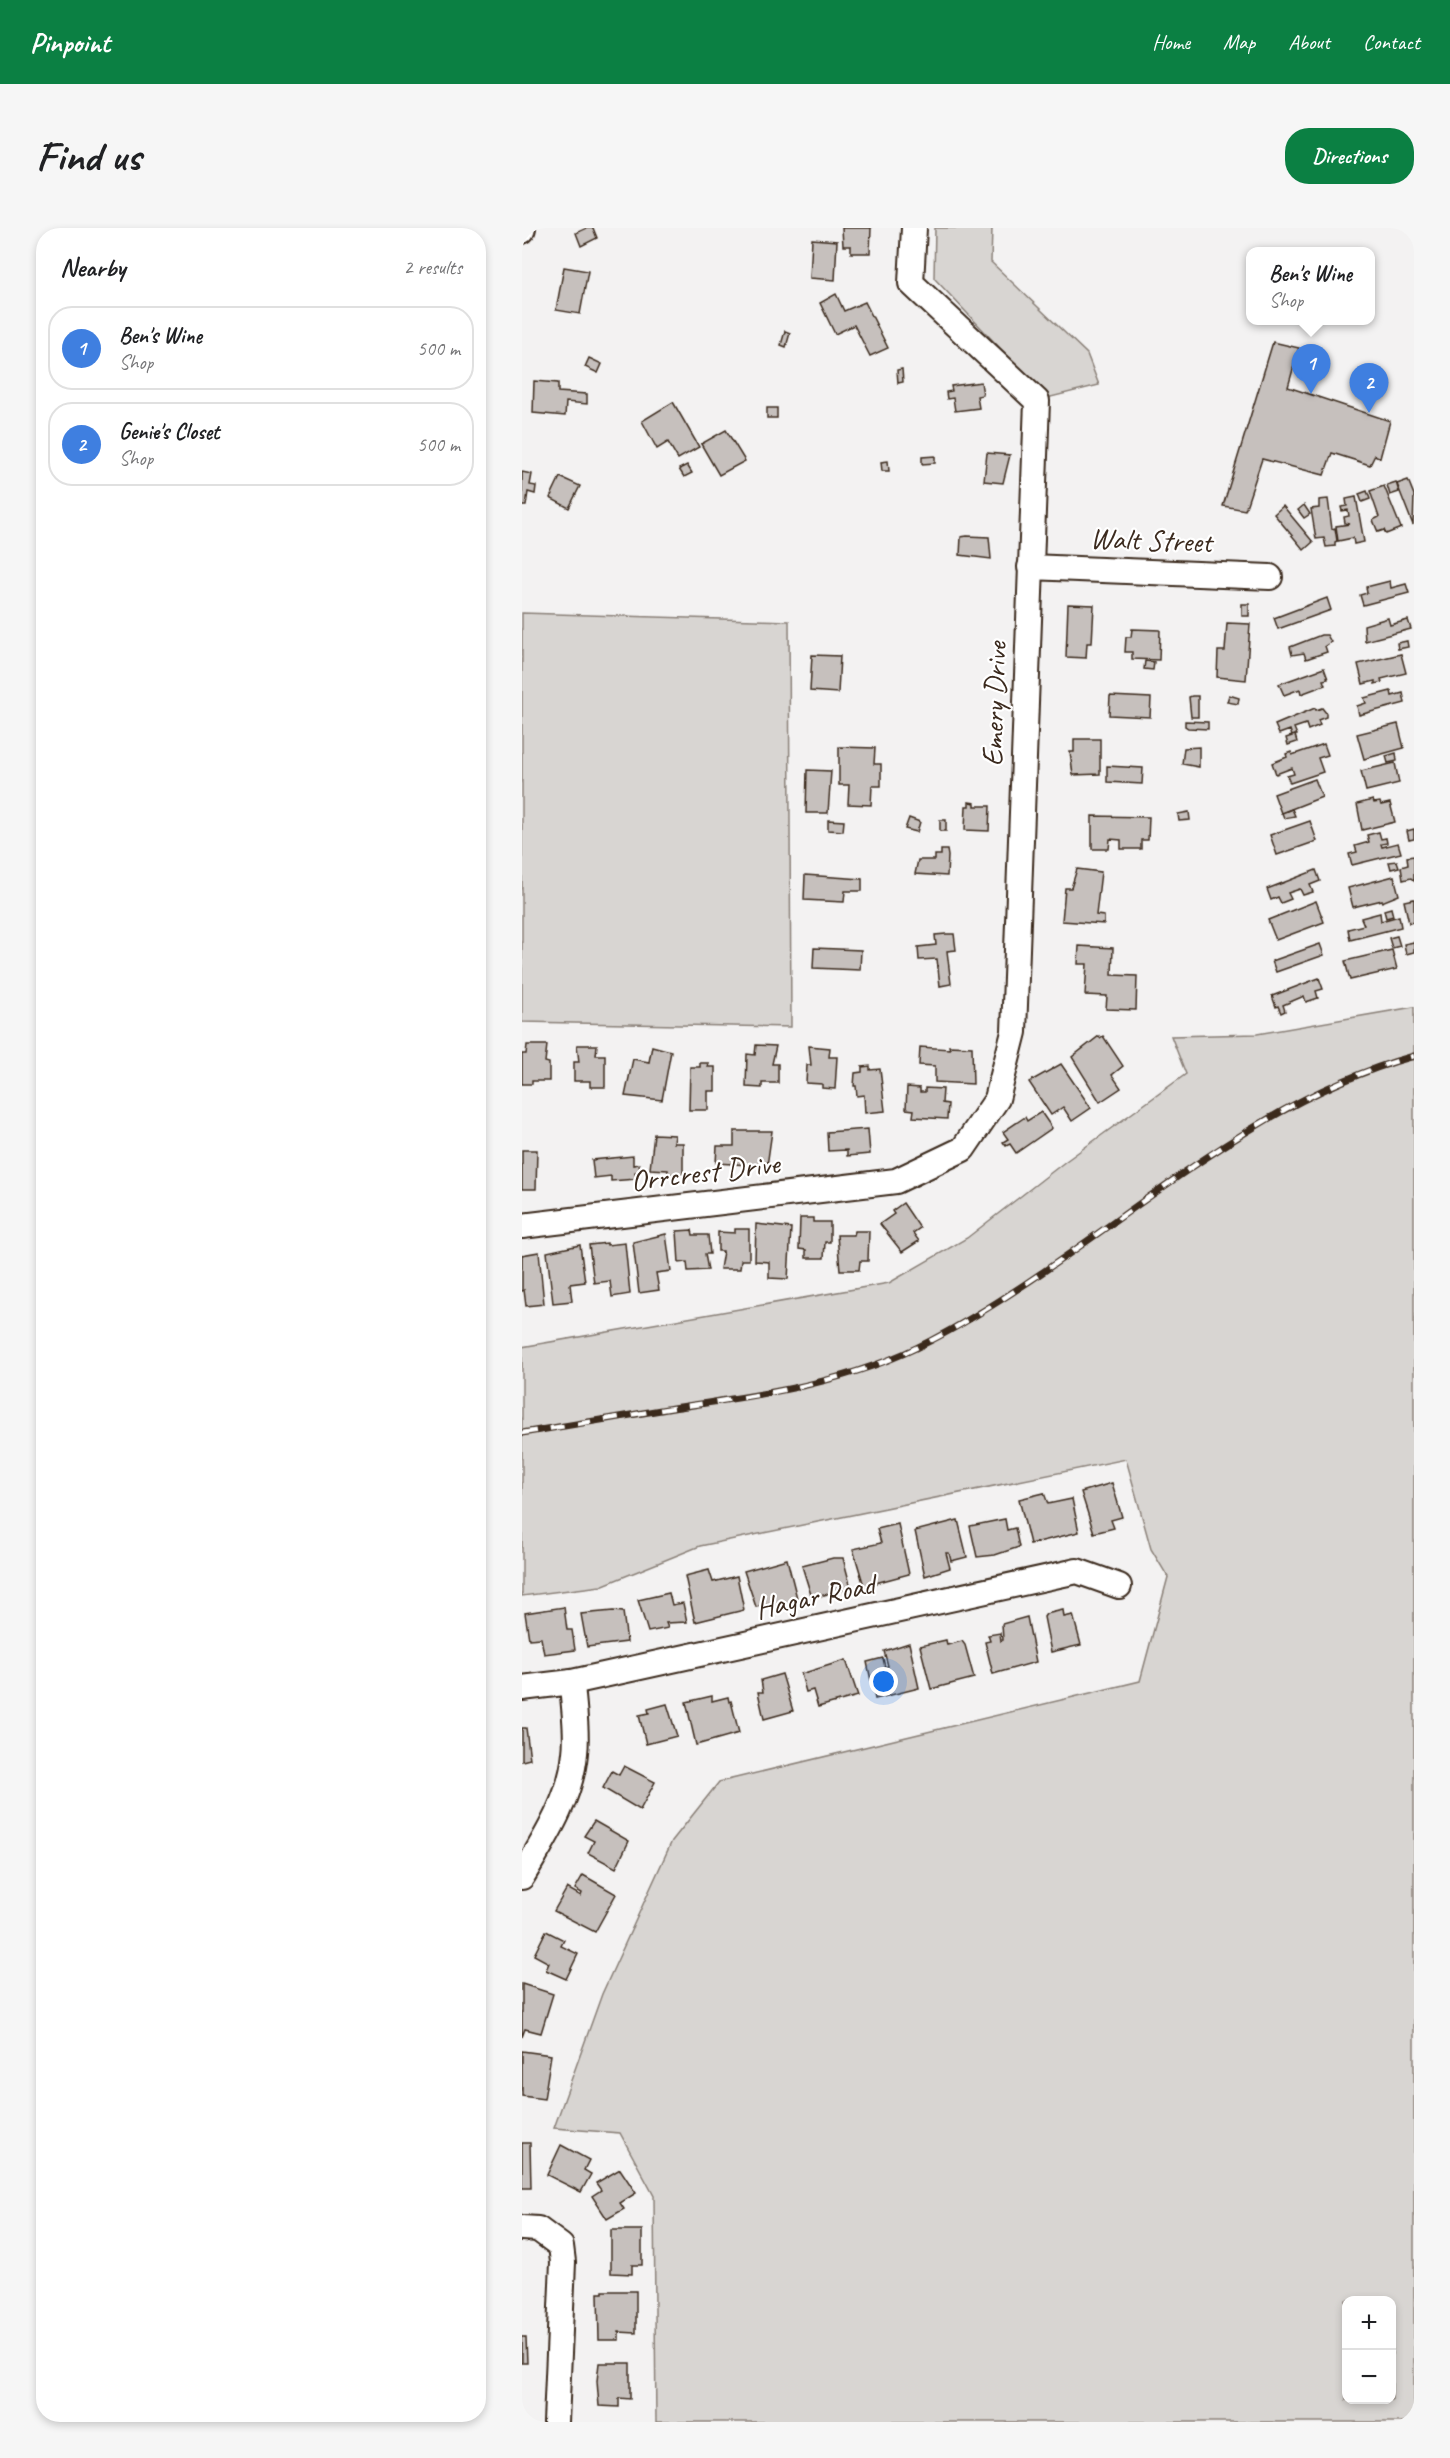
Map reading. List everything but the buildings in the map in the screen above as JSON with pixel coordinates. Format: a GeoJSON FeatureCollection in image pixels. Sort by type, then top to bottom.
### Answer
{"type":"FeatureCollection","features":[{"type":"Feature","properties":{"kind":"street","name":"Emery Drive"},"geometry":{"type":"LineString","coordinates":[[896,1181],[963,1149],[997,1099],[1014,1032],[1037,401],[911,283],[914,228]]}},
{"type":"Feature","properties":{"kind":"street","name":"Walt Street"},"geometry":{"type":"LineString","coordinates":[[1030,567],[1270,577]]}},
{"type":"Feature","properties":{"kind":"street","name":"Orrcrest Drive"},"geometry":{"type":"LineString","coordinates":[[522,1226],[896,1181]]}},
{"type":"Feature","properties":{"kind":"street","name":"Hagar Road"},"geometry":{"type":"LineString","coordinates":[[522,1688],[572,1682],[1077,1571],[1119,1586]]}},
{"type":"Feature","properties":{"kind":"street"},"geometry":{"type":"LineString","coordinates":[[522,1876],[546,1836],[569,1788],[576,1751],[572,1682]]}},
{"type":"Feature","properties":{"kind":"street"},"geometry":{"type":"LineString","coordinates":[[522,2228],[538,2229],[554,2238],[561,2246],[563,2262],[556,2422]]}},
{"type":"Feature","properties":{"kind":"shaded area"},"geometry":{"type":"Polygon","coordinates":[[[935,228],[992,228],[991,262],[1087,354],[1099,385],[1047,398],[934,278],[935,228]]]}},
{"type":"Feature","properties":{"kind":"shaded area"},"geometry":{"type":"Polygon","coordinates":[[[522,613],[789,621],[791,1027],[522,1022],[522,613]]]}},
{"type":"Feature","properties":{"kind":"shaded area"},"geometry":{"type":"Polygon","coordinates":[[[1414,1007],[1414,2422],[656,2422],[654,2196],[620,2133],[554,2128],[602,1994],[672,1841],[719,1782],[1140,1681],[1168,1577],[1151,1549],[1126,1459],[700,1546],[601,1586],[522,1596],[522,1347],[889,1283],[967,1238],[1066,1161],[1186,1074],[1171,1036],[1257,1034],[1414,1007]]]}},
{"type":"Feature","properties":{"kind":"railway"},"geometry":{"type":"LineString","coordinates":[[522,1433],[772,1392],[837,1377],[900,1355],[930,1341],[1050,1268],[1225,1145],[1286,1109],[1348,1079],[1414,1056]]}},
{"type":"Feature","properties":{"kind":"place","name":"Ben's Wine"},"geometry":{"type":"Point","coordinates":[1311,394]}},
{"type":"Feature","properties":{"kind":"place","name":"Genie's Closet"},"geometry":{"type":"Point","coordinates":[1369,413]}}]}
